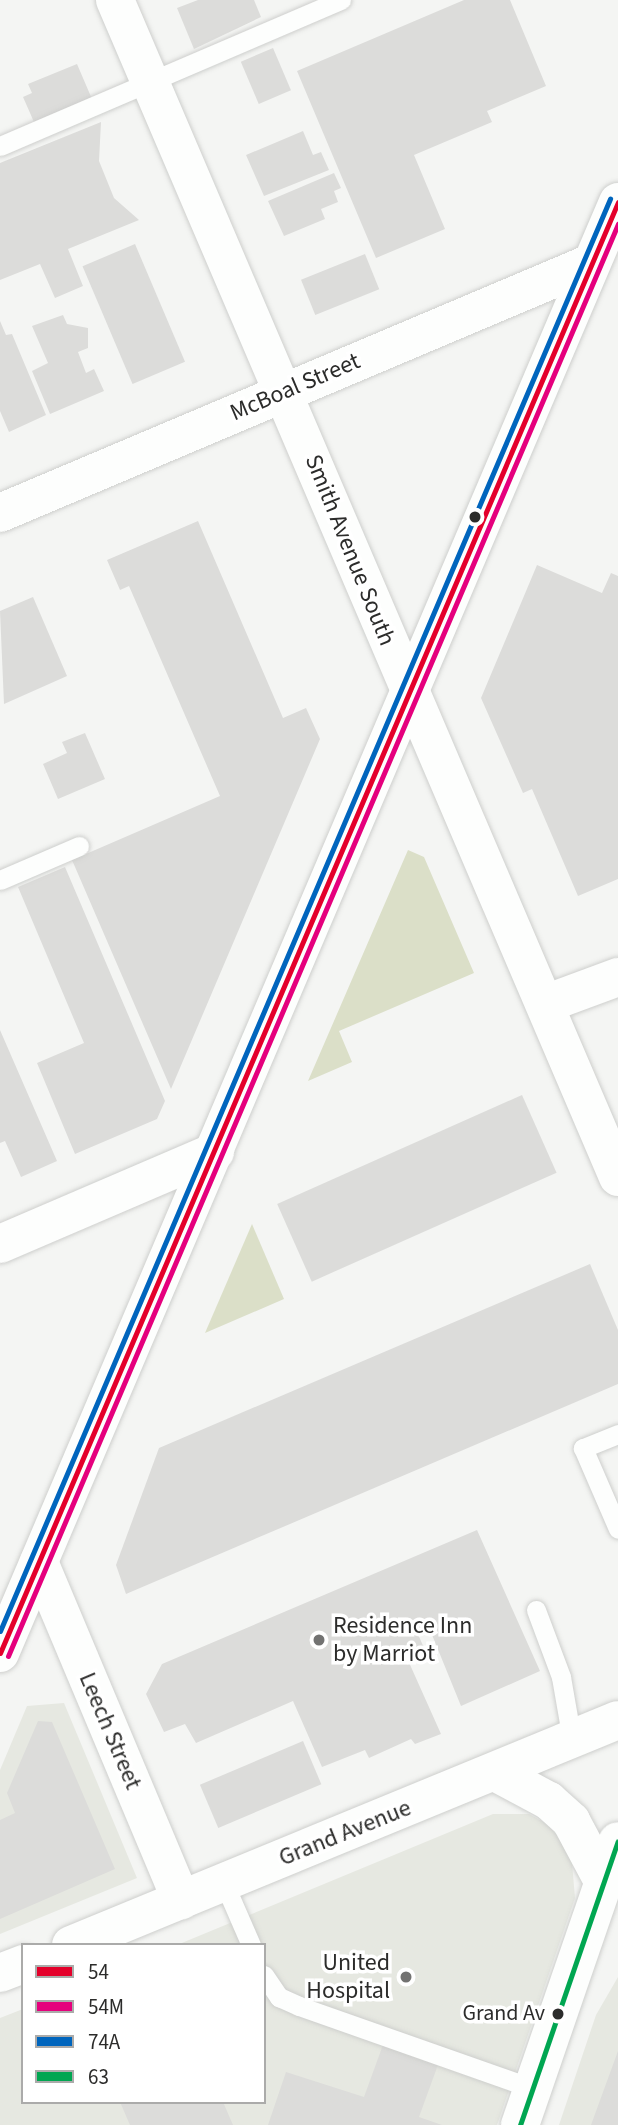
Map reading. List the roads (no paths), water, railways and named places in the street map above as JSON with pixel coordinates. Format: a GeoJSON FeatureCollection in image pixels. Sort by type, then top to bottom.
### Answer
{"type":"FeatureCollection","features":[{"type":"Feature","properties":{"kind":"main road","name":"Smith Avenue South"},"geometry":{"type":"LineString","coordinates":[[115,0],[618,1177]]}},
{"type":"Feature","properties":{"kind":"main road"},"geometry":{"type":"LineString","coordinates":[[0,1653],[411,696],[618,202]]}},
{"type":"Feature","properties":{"kind":"main road","name":"McBoal Street"},"geometry":{"type":"LineString","coordinates":[[0,513],[592,263]]}},
{"type":"Feature","properties":{"kind":"main road"},"geometry":{"type":"LineString","coordinates":[[545,1004],[618,977]]}},
{"type":"Feature","properties":{"kind":"main road"},"geometry":{"type":"LineString","coordinates":[[0,1244],[215,1152]]}},
{"type":"Feature","properties":{"kind":"main road","name":"Leech Street"},"geometry":{"type":"LineString","coordinates":[[39,1562],[181,1900]]}},
{"type":"Feature","properties":{"kind":"main road","name":"Grand Avenue"},"geometry":{"type":"LineString","coordinates":[[76,1943],[618,1720]]}},
{"type":"Feature","properties":{"kind":"main road"},"geometry":{"type":"LineString","coordinates":[[495,1772],[549,1801],[572,1821],[610,1882]]}},
{"type":"Feature","properties":{"kind":"main road"},"geometry":{"type":"LineString","coordinates":[[520,2125],[610,1882],[618,1841]]}},
{"type":"Feature","properties":{"kind":"main road"},"geometry":{"type":"LineString","coordinates":[[0,1973],[21,1965]]}},
{"type":"Feature","properties":{"kind":"lane"},"geometry":{"type":"LineString","coordinates":[[0,146],[341,0]]}},
{"type":"Feature","properties":{"kind":"lane"},"geometry":{"type":"LineString","coordinates":[[0,880],[79,846]]}},
{"type":"Feature","properties":{"kind":"lane"},"geometry":{"type":"LineString","coordinates":[[618,1434],[583,1448],[618,1529]]}},
{"type":"Feature","properties":{"kind":"lane"},"geometry":{"type":"LineString","coordinates":[[536,1610],[559,1667],[572,1740]]}},
{"type":"Feature","properties":{"kind":"lane"},"geometry":{"type":"LineString","coordinates":[[223,1883],[250,1943]]}},
{"type":"Feature","properties":{"kind":"lane"},"geometry":{"type":"LineString","coordinates":[[266,1978],[279,1997],[299,2006],[532,2088]]}},
{"type":"Feature","properties":{"kind":"place","name":"Residence Inn by Marriot"},"geometry":{"type":"Point","coordinates":[319,1640]}},
{"type":"Feature","properties":{"kind":"place","name":"United Hospital"},"geometry":{"type":"Point","coordinates":[406,1977]}},
{"type":"Feature","properties":{"kind":"place","name":"Grand Av"},"geometry":{"type":"Point","coordinates":[558,2014]}}]}
